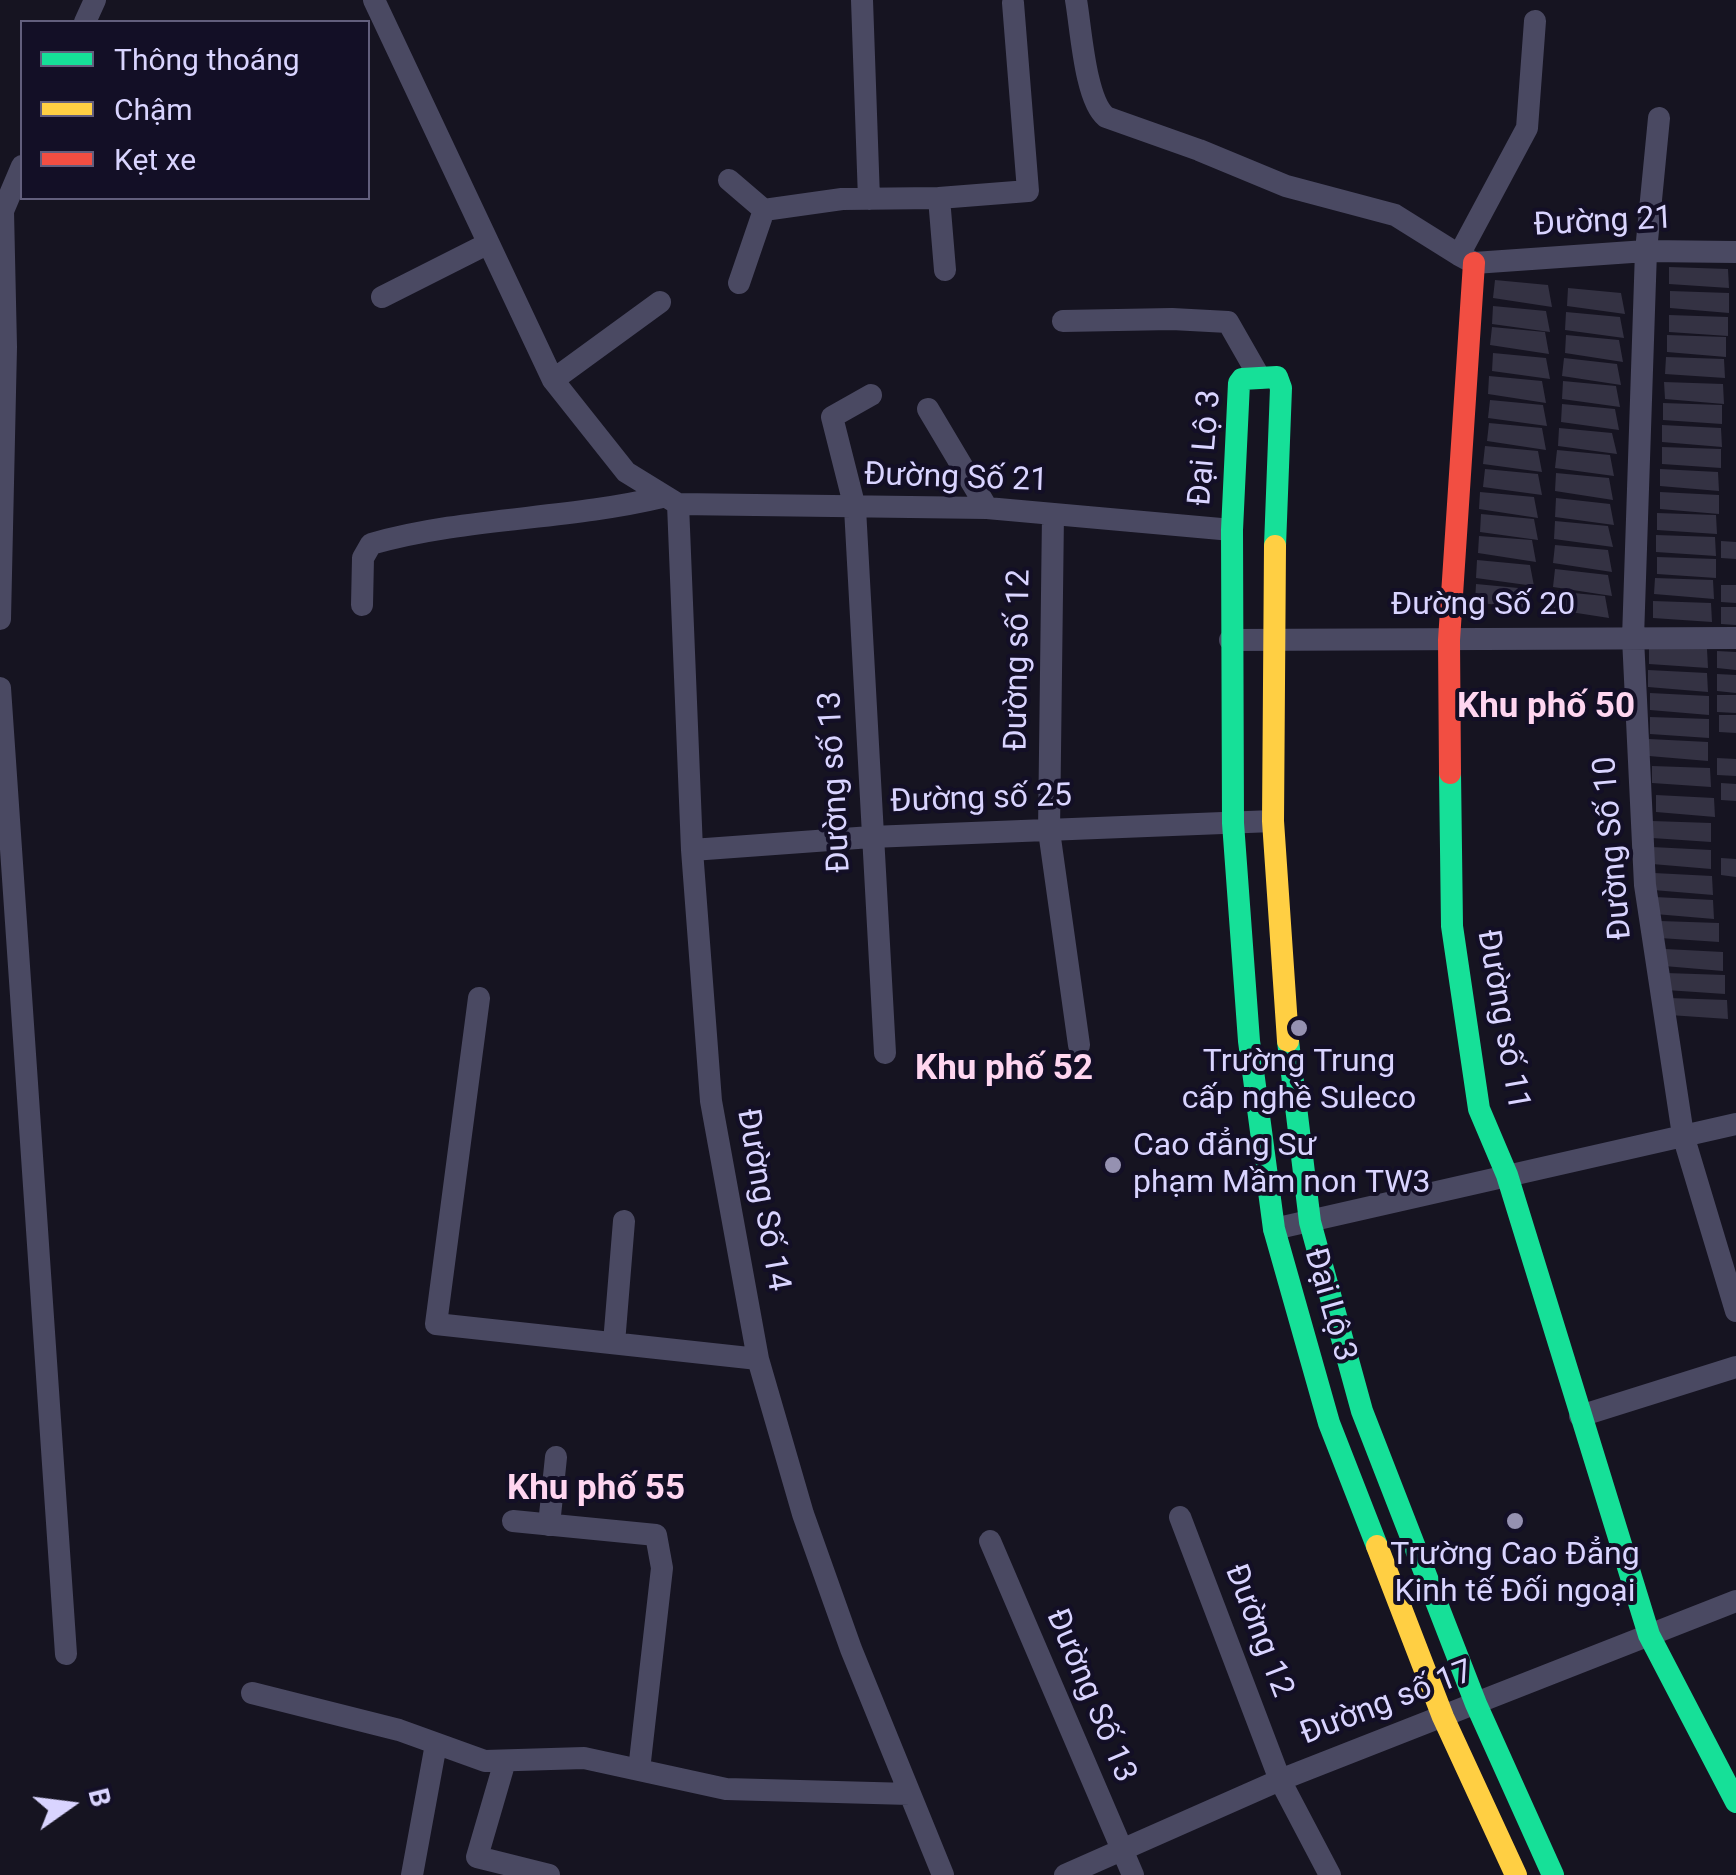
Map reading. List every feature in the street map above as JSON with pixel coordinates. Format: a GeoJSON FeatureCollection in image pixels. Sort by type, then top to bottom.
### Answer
{"type":"FeatureCollection","features":[{"type":"Feature","properties":{"kind":"street"},"geometry":{"type":"LineString","coordinates":[[374,0],[554,380],[626,472],[670,500]]}},
{"type":"Feature","properties":{"kind":"street"},"geometry":{"type":"LineString","coordinates":[[862,0],[869,198]]}},
{"type":"Feature","properties":{"kind":"street"},"geometry":{"type":"LineString","coordinates":[[1076,0],[1092,96],[1106,117],[1286,186],[1395,214],[1466,259],[1527,128],[1536,21]]}},
{"type":"Feature","properties":{"kind":"street"},"geometry":{"type":"LineString","coordinates":[[730,180],[764,210],[842,199],[939,198],[1028,191],[1012,4]]}},
{"type":"Feature","properties":{"kind":"street","name":"Đường Số 10"},"geometry":{"type":"LineString","coordinates":[[1658,118],[1646,251],[1633,638],[1645,885],[1683,1135],[1736,1311]]}},
{"type":"Feature","properties":{"kind":"street"},"geometry":{"type":"LineString","coordinates":[[0,619],[2,211],[20,170]]}},
{"type":"Feature","properties":{"kind":"street"},"geometry":{"type":"LineString","coordinates":[[939,198],[945,270]]}},
{"type":"Feature","properties":{"kind":"street"},"geometry":{"type":"LineString","coordinates":[[740,282],[764,210]]}},
{"type":"Feature","properties":{"kind":"street"},"geometry":{"type":"LineString","coordinates":[[382,297],[488,244]]}},
{"type":"Feature","properties":{"kind":"street","name":"Đường 21"},"geometry":{"type":"LineString","coordinates":[[1466,259],[1646,251],[1736,252]]}},
{"type":"Feature","properties":{"kind":"street","name":"Đường số 11"},"geometry":{"type":"LineString","coordinates":[[1466,259],[1449,640],[1452,926],[1479,1108],[1507,1176],[1650,1636],[1736,1802]]}},
{"type":"Feature","properties":{"kind":"street"},"geometry":{"type":"LineString","coordinates":[[554,380],[660,302]]}},
{"type":"Feature","properties":{"kind":"street"},"geometry":{"type":"LineString","coordinates":[[1063,320],[1172,318],[1228,322],[1260,378]]}},
{"type":"Feature","properties":{"kind":"street","name":"Đại Lộ 3"},"geometry":{"type":"LineString","coordinates":[[1516,1875],[1442,1717],[1328,1423],[1274,1229],[1250,1041],[1234,823],[1230,640],[1239,381],[1277,377],[1282,388],[1273,638],[1273,821],[1288,1037],[1310,1222],[1362,1411],[1476,1704],[1552,1875]]}},
{"type":"Feature","properties":{"kind":"street","name":"Đường số 13"},"geometry":{"type":"LineString","coordinates":[[871,394],[832,417],[855,508],[885,1053]]}},
{"type":"Feature","properties":{"kind":"street"},"geometry":{"type":"LineString","coordinates":[[928,409],[987,508]]}},
{"type":"Feature","properties":{"kind":"street","name":"Đường Số 21"},"geometry":{"type":"LineString","coordinates":[[362,605],[363,558],[371,544],[421,532],[670,500],[855,508],[987,508],[1232,530]]}},
{"type":"Feature","properties":{"kind":"street","name":"Đường Số 14"},"geometry":{"type":"LineString","coordinates":[[670,500],[711,1101],[758,1359],[803,1514],[850,1648],[943,1875]]}},
{"type":"Feature","properties":{"kind":"street","name":"Đường số 12"},"geometry":{"type":"LineString","coordinates":[[1053,514],[1049,831],[1079,1045]]}},
{"type":"Feature","properties":{"kind":"street","name":"Đường Số 20"},"geometry":{"type":"LineString","coordinates":[[1230,640],[1736,638]]}},
{"type":"Feature","properties":{"kind":"street"},"geometry":{"type":"LineString","coordinates":[[0,688],[66,1654]]}},
{"type":"Feature","properties":{"kind":"street","name":"Đường số 25"},"geometry":{"type":"LineString","coordinates":[[692,850],[871,836],[1273,821]]}},
{"type":"Feature","properties":{"kind":"street"},"geometry":{"type":"LineString","coordinates":[[479,998],[436,1324],[758,1359]]}},
{"type":"Feature","properties":{"kind":"street"},"geometry":{"type":"LineString","coordinates":[[1274,1229],[1736,1124]]}},
{"type":"Feature","properties":{"kind":"street"},"geometry":{"type":"LineString","coordinates":[[614,1343],[624,1221]]}},
{"type":"Feature","properties":{"kind":"street"},"geometry":{"type":"LineString","coordinates":[[1580,1416],[1736,1367]]}},
{"type":"Feature","properties":{"kind":"street"},"geometry":{"type":"LineString","coordinates":[[548,1524],[556,1457]]}},
{"type":"Feature","properties":{"kind":"street","name":"Đường 12"},"geometry":{"type":"LineString","coordinates":[[1180,1517],[1280,1780],[1330,1875]]}},
{"type":"Feature","properties":{"kind":"street"},"geometry":{"type":"LineString","coordinates":[[514,1521],[656,1535],[662,1568],[639,1770]]}},
{"type":"Feature","properties":{"kind":"street","name":"Đường Số 13"},"geometry":{"type":"LineString","coordinates":[[990,1541],[1132,1875]]}},
{"type":"Feature","properties":{"kind":"street","name":"Đường số 17"},"geometry":{"type":"LineString","coordinates":[[1065,1875],[1280,1780],[1736,1601]]}},
{"type":"Feature","properties":{"kind":"street"},"geometry":{"type":"LineString","coordinates":[[252,1693],[399,1730],[485,1761],[584,1758],[726,1789],[910,1794]]}},
{"type":"Feature","properties":{"kind":"street"},"geometry":{"type":"LineString","coordinates":[[412,1875],[436,1744]]}},
{"type":"Feature","properties":{"kind":"street"},"geometry":{"type":"LineString","coordinates":[[505,1761],[473,1866],[548,1875]]}},
{"type":"Feature","properties":{"kind":"building"},"geometry":{"type":"Polygon","coordinates":[[[1669,267],[1728,269],[1729,288],[1669,284],[1669,267]]]}},
{"type":"Feature","properties":{"kind":"building"},"geometry":{"type":"Polygon","coordinates":[[[1495,280],[1548,285],[1552,307],[1493,298],[1495,280]]]}},
{"type":"Feature","properties":{"kind":"building"},"geometry":{"type":"Polygon","coordinates":[[[1568,288],[1621,293],[1625,314],[1567,306],[1568,288]]]}},
{"type":"Feature","properties":{"kind":"building"},"geometry":{"type":"Polygon","coordinates":[[[1670,291],[1729,293],[1729,313],[1670,308],[1670,291]]]}},
{"type":"Feature","properties":{"kind":"building"},"geometry":{"type":"Polygon","coordinates":[[[1493,306],[1546,311],[1550,332],[1492,324],[1493,306]]]}},
{"type":"Feature","properties":{"kind":"building"},"geometry":{"type":"Polygon","coordinates":[[[1566,312],[1620,317],[1624,338],[1565,330],[1566,312]]]}},
{"type":"Feature","properties":{"kind":"building"},"geometry":{"type":"Polygon","coordinates":[[[1669,315],[1728,317],[1728,336],[1669,332],[1669,315]]]}},
{"type":"Feature","properties":{"kind":"building"},"geometry":{"type":"Polygon","coordinates":[[[1492,327],[1545,332],[1549,354],[1490,345],[1492,327]]]}},
{"type":"Feature","properties":{"kind":"building"},"geometry":{"type":"Polygon","coordinates":[[[1566,335],[1619,340],[1623,362],[1565,353],[1566,335]]]}},
{"type":"Feature","properties":{"kind":"building"},"geometry":{"type":"Polygon","coordinates":[[[1667,335],[1726,337],[1726,357],[1667,352],[1667,335]]]}},
{"type":"Feature","properties":{"kind":"building"},"geometry":{"type":"Polygon","coordinates":[[[1493,353],[1546,358],[1550,379],[1492,371],[1493,353]]]}},
{"type":"Feature","properties":{"kind":"building"},"geometry":{"type":"Polygon","coordinates":[[[1666,357],[1724,359],[1725,378],[1665,374],[1666,357]]]}},
{"type":"Feature","properties":{"kind":"building"},"geometry":{"type":"Polygon","coordinates":[[[1564,358],[1617,364],[1621,385],[1562,376],[1564,358]]]}},
{"type":"Feature","properties":{"kind":"building"},"geometry":{"type":"Polygon","coordinates":[[[1489,376],[1542,381],[1546,403],[1488,394],[1489,376]]]}},
{"type":"Feature","properties":{"kind":"building"},"geometry":{"type":"Polygon","coordinates":[[[1563,381],[1616,386],[1620,407],[1562,399],[1563,381]]]}},
{"type":"Feature","properties":{"kind":"building"},"geometry":{"type":"Polygon","coordinates":[[[1664,382],[1723,384],[1724,404],[1665,399],[1664,382]]]}},
{"type":"Feature","properties":{"kind":"building"},"geometry":{"type":"Polygon","coordinates":[[[1490,400],[1543,405],[1547,426],[1488,418],[1490,400]]]}},
{"type":"Feature","properties":{"kind":"building"},"geometry":{"type":"Polygon","coordinates":[[[1663,403],[1722,405],[1722,424],[1663,420],[1663,403]]]}},
{"type":"Feature","properties":{"kind":"building"},"geometry":{"type":"Polygon","coordinates":[[[1562,404],[1615,409],[1619,430],[1561,422],[1562,404]]]}},
{"type":"Feature","properties":{"kind":"building"},"geometry":{"type":"Polygon","coordinates":[[[1489,423],[1542,428],[1546,450],[1487,441],[1489,423]]]}},
{"type":"Feature","properties":{"kind":"building"},"geometry":{"type":"Polygon","coordinates":[[[1662,425],[1721,428],[1722,447],[1662,442],[1662,425]]]}},
{"type":"Feature","properties":{"kind":"building"},"geometry":{"type":"Polygon","coordinates":[[[1559,428],[1612,433],[1617,454],[1558,446],[1559,428]]]}},
{"type":"Feature","properties":{"kind":"building"},"geometry":{"type":"Polygon","coordinates":[[[1485,446],[1538,451],[1542,472],[1483,464],[1485,446]]]}},
{"type":"Feature","properties":{"kind":"building"},"geometry":{"type":"Polygon","coordinates":[[[1662,447],[1721,449],[1721,468],[1662,464],[1662,447]]]}},
{"type":"Feature","properties":{"kind":"building"},"geometry":{"type":"Polygon","coordinates":[[[1557,450],[1610,455],[1614,476],[1555,468],[1557,450]]]}},
{"type":"Feature","properties":{"kind":"building"},"geometry":{"type":"Polygon","coordinates":[[[1485,469],[1538,474],[1542,495],[1483,487],[1485,469]]]}},
{"type":"Feature","properties":{"kind":"building"},"geometry":{"type":"Polygon","coordinates":[[[1660,469],[1718,472],[1719,491],[1660,486],[1660,469]]]}},
{"type":"Feature","properties":{"kind":"building"},"geometry":{"type":"Polygon","coordinates":[[[1556,473],[1609,478],[1613,500],[1555,491],[1556,473]]]}},
{"type":"Feature","properties":{"kind":"building"},"geometry":{"type":"Polygon","coordinates":[[[1480,492],[1534,497],[1538,518],[1479,509],[1480,492]]]}},
{"type":"Feature","properties":{"kind":"building"},"geometry":{"type":"Polygon","coordinates":[[[1660,492],[1719,495],[1719,514],[1660,509],[1660,492]]]}},
{"type":"Feature","properties":{"kind":"building"},"geometry":{"type":"Polygon","coordinates":[[[1556,498],[1610,504],[1614,525],[1555,517],[1556,498]]]}},
{"type":"Feature","properties":{"kind":"building"},"geometry":{"type":"Polygon","coordinates":[[[1657,513],[1716,515],[1717,534],[1657,530],[1657,513]]]}},
{"type":"Feature","properties":{"kind":"building"},"geometry":{"type":"Polygon","coordinates":[[[1481,514],[1534,519],[1538,540],[1480,532],[1481,514]]]}},
{"type":"Feature","properties":{"kind":"building"},"geometry":{"type":"Polygon","coordinates":[[[1555,521],[1608,526],[1613,547],[1554,539],[1555,521]]]}},
{"type":"Feature","properties":{"kind":"building"},"geometry":{"type":"Polygon","coordinates":[[[1656,535],[1715,537],[1716,556],[1656,552],[1656,535]]]}},
{"type":"Feature","properties":{"kind":"building"},"geometry":{"type":"Polygon","coordinates":[[[1479,536],[1532,540],[1536,562],[1478,553],[1479,536]]]}},
{"type":"Feature","properties":{"kind":"building"},"geometry":{"type":"Polygon","coordinates":[[[1721,541],[1736,542],[1736,559],[1721,558],[1721,541]]]}},
{"type":"Feature","properties":{"kind":"building"},"geometry":{"type":"Polygon","coordinates":[[[1555,545],[1608,550],[1612,572],[1553,563],[1555,545]]]}},
{"type":"Feature","properties":{"kind":"building"},"geometry":{"type":"Polygon","coordinates":[[[1657,557],[1716,559],[1716,578],[1657,574],[1657,557]]]}},
{"type":"Feature","properties":{"kind":"building"},"geometry":{"type":"Polygon","coordinates":[[[1477,560],[1530,565],[1534,586],[1476,578],[1477,560]]]}},
{"type":"Feature","properties":{"kind":"building"},"geometry":{"type":"Polygon","coordinates":[[[1555,569],[1608,575],[1612,596],[1553,587],[1555,569]]]}},
{"type":"Feature","properties":{"kind":"building"},"geometry":{"type":"Polygon","coordinates":[[[1655,578],[1713,580],[1714,599],[1654,594],[1655,578]]]}},
{"type":"Feature","properties":{"kind":"building"},"geometry":{"type":"Polygon","coordinates":[[[1476,584],[1529,589],[1533,610],[1475,602],[1476,584]]]}},
{"type":"Feature","properties":{"kind":"building"},"geometry":{"type":"Polygon","coordinates":[[[1721,585],[1736,585],[1736,603],[1721,602],[1721,585]]]}},
{"type":"Feature","properties":{"kind":"building"},"geometry":{"type":"Polygon","coordinates":[[[1552,591],[1605,596],[1609,618],[1551,609],[1552,591]]]}},
{"type":"Feature","properties":{"kind":"building"},"geometry":{"type":"Polygon","coordinates":[[[1653,601],[1711,603],[1712,622],[1653,618],[1653,601]]]}},
{"type":"Feature","properties":{"kind":"building"},"geometry":{"type":"Polygon","coordinates":[[[1721,607],[1736,607],[1736,625],[1721,624],[1721,607]]]}},
{"type":"Feature","properties":{"kind":"building"},"geometry":{"type":"Polygon","coordinates":[[[1649,647],[1707,649],[1708,668],[1649,664],[1649,647]]]}},
{"type":"Feature","properties":{"kind":"building"},"geometry":{"type":"Polygon","coordinates":[[[1717,651],[1736,652],[1736,670],[1717,668],[1717,651]]]}},
{"type":"Feature","properties":{"kind":"building"},"geometry":{"type":"Polygon","coordinates":[[[1648,670],[1707,673],[1708,692],[1648,687],[1648,670]]]}},
{"type":"Feature","properties":{"kind":"building"},"geometry":{"type":"Polygon","coordinates":[[[1717,674],[1736,675],[1736,693],[1717,691],[1717,674]]]}},
{"type":"Feature","properties":{"kind":"building"},"geometry":{"type":"Polygon","coordinates":[[[1650,693],[1709,696],[1709,715],[1650,710],[1650,693]]]}},
{"type":"Feature","properties":{"kind":"building"},"geometry":{"type":"Polygon","coordinates":[[[1717,695],[1736,695],[1736,713],[1717,712],[1717,695]]]}},
{"type":"Feature","properties":{"kind":"building"},"geometry":{"type":"Polygon","coordinates":[[[1719,715],[1736,715],[1736,733],[1719,732],[1719,715]]]}},
{"type":"Feature","properties":{"kind":"building"},"geometry":{"type":"Polygon","coordinates":[[[1650,717],[1709,719],[1709,738],[1650,734],[1650,717]]]}},
{"type":"Feature","properties":{"kind":"building"},"geometry":{"type":"Polygon","coordinates":[[[1649,739],[1708,742],[1708,761],[1649,756],[1649,739]]]}},
{"type":"Feature","properties":{"kind":"building"},"geometry":{"type":"Polygon","coordinates":[[[1717,758],[1736,759],[1736,776],[1717,775],[1717,758]]]}},
{"type":"Feature","properties":{"kind":"building"},"geometry":{"type":"Polygon","coordinates":[[[1652,766],[1710,768],[1711,787],[1652,783],[1652,766]]]}},
{"type":"Feature","properties":{"kind":"building"},"geometry":{"type":"Polygon","coordinates":[[[1721,783],[1736,784],[1736,801],[1721,800],[1721,783]]]}},
{"type":"Feature","properties":{"kind":"building"},"geometry":{"type":"Polygon","coordinates":[[[1656,795],[1714,798],[1715,817],[1656,812],[1656,795]]]}},
{"type":"Feature","properties":{"kind":"building"},"geometry":{"type":"Polygon","coordinates":[[[1652,821],[1711,823],[1711,842],[1652,838],[1652,821]]]}},
{"type":"Feature","properties":{"kind":"building"},"geometry":{"type":"Polygon","coordinates":[[[1652,847],[1711,850],[1711,869],[1652,864],[1652,847]]]}},
{"type":"Feature","properties":{"kind":"building"},"geometry":{"type":"Polygon","coordinates":[[[1721,858],[1736,859],[1736,877],[1721,875],[1721,858]]]}},
{"type":"Feature","properties":{"kind":"building"},"geometry":{"type":"Polygon","coordinates":[[[1654,873],[1712,876],[1713,895],[1653,890],[1654,873]]]}},
{"type":"Feature","properties":{"kind":"building"},"geometry":{"type":"Polygon","coordinates":[[[1655,897],[1713,900],[1714,919],[1655,914],[1655,897]]]}},
{"type":"Feature","properties":{"kind":"building"},"geometry":{"type":"Polygon","coordinates":[[[1660,921],[1719,923],[1719,942],[1660,938],[1660,921]]]}},
{"type":"Feature","properties":{"kind":"building"},"geometry":{"type":"Polygon","coordinates":[[[1665,949],[1723,952],[1723,971],[1664,966],[1665,949]]]}},
{"type":"Feature","properties":{"kind":"building"},"geometry":{"type":"Polygon","coordinates":[[[1666,973],[1725,975],[1725,994],[1666,990],[1666,973]]]}},
{"type":"Feature","properties":{"kind":"building"},"geometry":{"type":"Polygon","coordinates":[[[1669,998],[1727,1000],[1728,1019],[1669,1015],[1669,998]]]}},
{"type":"Feature","properties":{"kind":"traffic: fast"},"geometry":{"type":"LineString","coordinates":[[1275,546],[1281,388],[1277,377],[1242,379],[1232,530],[1233,823],[1249,1041],[1274,1229],[1329,1423],[1377,1546]]}},
{"type":"Feature","properties":{"kind":"traffic: fast"},"geometry":{"type":"LineString","coordinates":[[1450,773],[1452,926],[1479,1109],[1507,1175],[1649,1635],[1736,1802]]}},
{"type":"Feature","properties":{"kind":"traffic: fast"},"geometry":{"type":"LineString","coordinates":[[1288,1041],[1310,1222],[1362,1411],[1476,1704],[1553,1875]]}},
{"type":"Feature","properties":{"kind":"traffic: slow"},"geometry":{"type":"LineString","coordinates":[[1275,546],[1273,821],[1288,1041]]}},
{"type":"Feature","properties":{"kind":"traffic: slow"},"geometry":{"type":"LineString","coordinates":[[1377,1546],[1443,1717],[1516,1875]]}},
{"type":"Feature","properties":{"kind":"traffic: jam"},"geometry":{"type":"LineString","coordinates":[[1450,773],[1449,640],[1474,263]]}},
{"type":"Feature","properties":{"kind":"place","name":"Trường Trung cấp nghề Suleco"},"geometry":{"type":"Point","coordinates":[1299,1028]}},
{"type":"Feature","properties":{"kind":"place","name":"Cao đẳng Sư phạm Mầm non TW3"},"geometry":{"type":"Point","coordinates":[1113,1165]}},
{"type":"Feature","properties":{"kind":"place","name":"Trường Cao Đẳng Kinh tế Đối ngoại"},"geometry":{"type":"Point","coordinates":[1515,1521]}},
{"type":"Feature","properties":{"kind":"district","name":"Khu phố 50"},"geometry":{"type":"Point","coordinates":[1546,708]}},
{"type":"Feature","properties":{"kind":"district","name":"Khu phố 52"},"geometry":{"type":"Point","coordinates":[1004,1070]}},
{"type":"Feature","properties":{"kind":"district","name":"Khu phố 55"},"geometry":{"type":"Point","coordinates":[596,1490]}}]}
